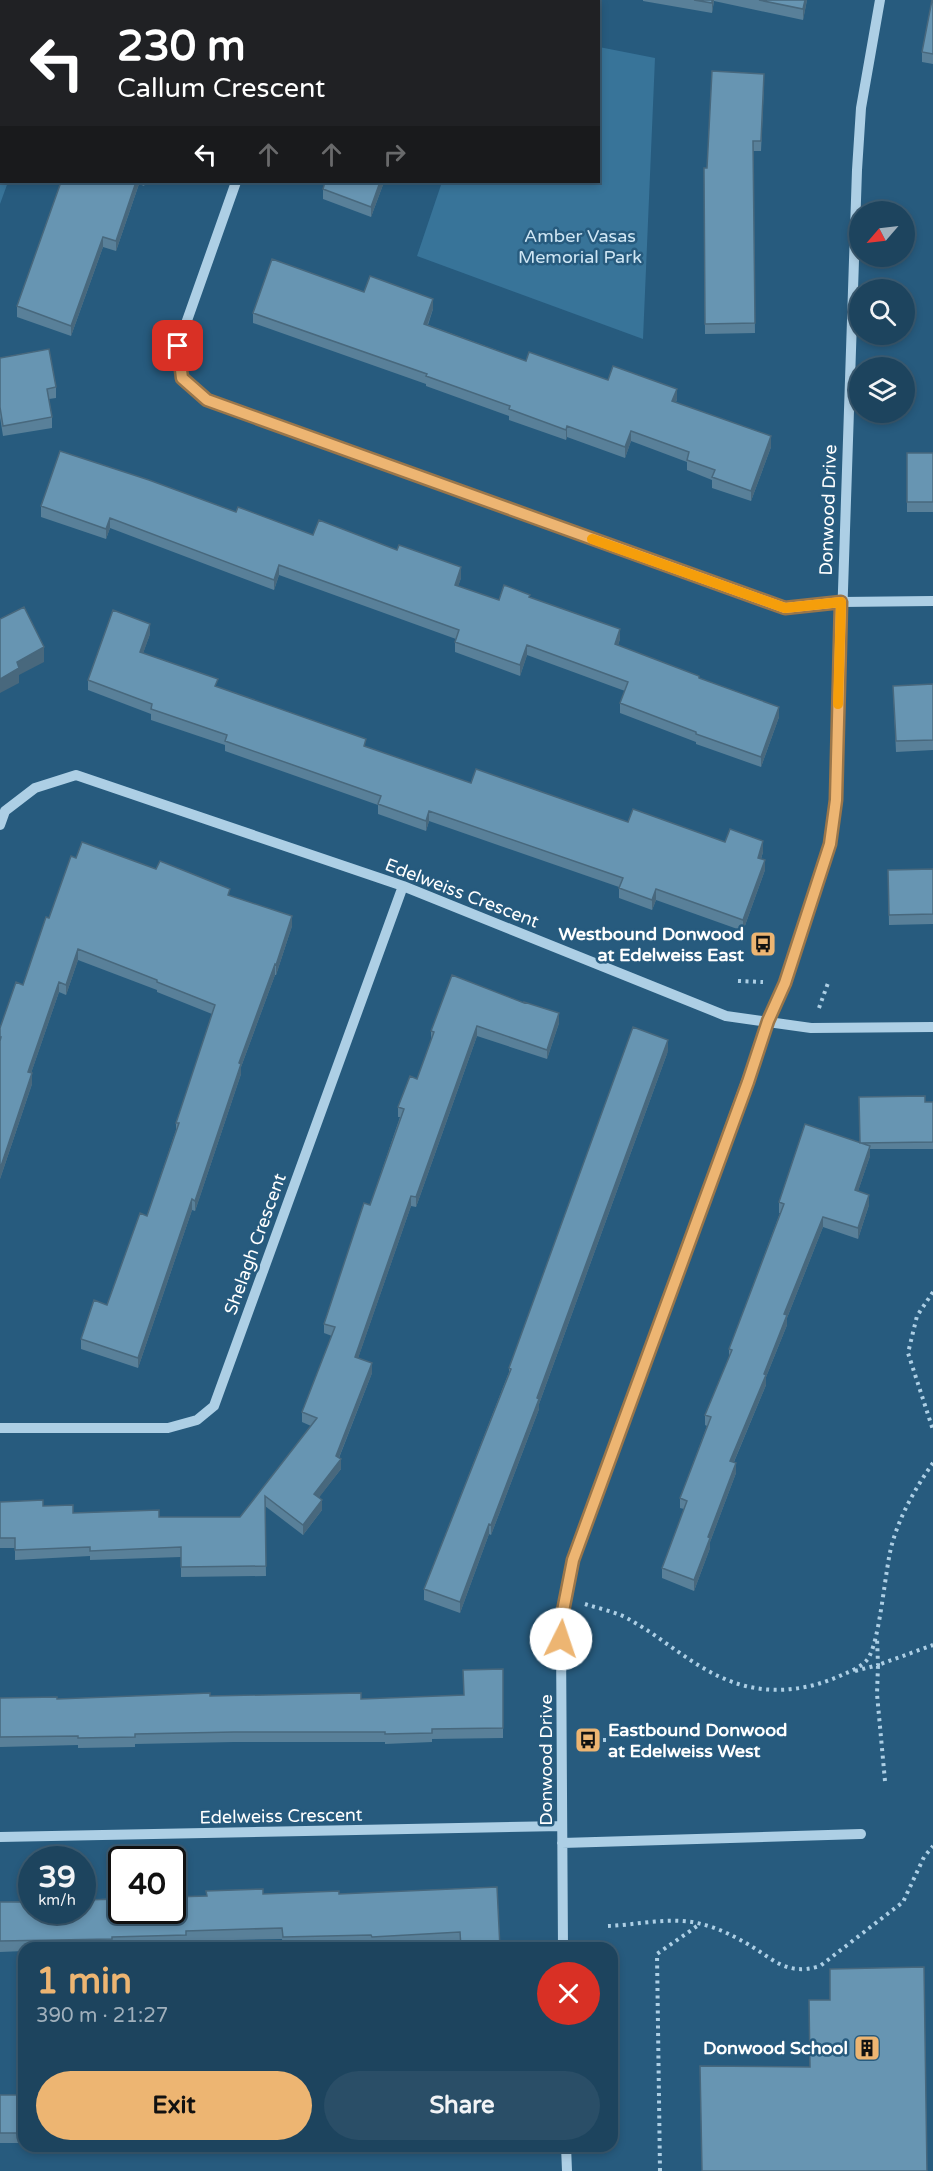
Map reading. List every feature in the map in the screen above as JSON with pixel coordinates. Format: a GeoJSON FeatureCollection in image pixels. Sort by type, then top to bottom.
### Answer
{"type":"FeatureCollection","features":[{"type":"Feature","properties":{"kind":"street","name":"Donwood Drive"},"geometry":{"type":"LineString","coordinates":[[563,1942],[561,1639],[565,1599],[573,1560],[748,1082],[768,1021],[785,983],[830,844],[836,800],[857,170],[861,108],[880,0]]}},
{"type":"Feature","properties":{"kind":"street"},"geometry":{"type":"LineString","coordinates":[[236,183],[178,346],[182,378],[207,400],[785,608],[841,602],[933,601]]}},
{"type":"Feature","properties":{"kind":"street","name":"Edelweiss Crescent"},"geometry":{"type":"LineString","coordinates":[[0,825],[5,811],[35,788],[76,775],[403,886],[726,1016],[811,1028],[933,1027]]}},
{"type":"Feature","properties":{"kind":"street","name":"Shelagh Crescent"},"geometry":{"type":"LineString","coordinates":[[0,1428],[168,1428],[197,1420],[214,1406],[403,886]]}},
{"type":"Feature","properties":{"kind":"street","name":"Edelweiss Crescent"},"geometry":{"type":"LineString","coordinates":[[0,1837],[562,1826]]}},
{"type":"Feature","properties":{"kind":"street"},"geometry":{"type":"LineString","coordinates":[[562,1843],[861,1834]]}},
{"type":"Feature","properties":{"kind":"street"},"geometry":{"type":"LineString","coordinates":[[566,2152],[567,2171]]}},
{"type":"Feature","properties":{"kind":"path"},"geometry":{"type":"LineString","coordinates":[[753,941],[764,944]]}},
{"type":"Feature","properties":{"kind":"path"},"geometry":{"type":"LineString","coordinates":[[933,1292],[917,1316],[908,1353],[933,1430]]}},
{"type":"Feature","properties":{"kind":"path"},"geometry":{"type":"LineString","coordinates":[[848,1673],[868,1659],[876,1630],[892,1543],[908,1505],[933,1463]]}},
{"type":"Feature","properties":{"kind":"path"},"geometry":{"type":"LineString","coordinates":[[565,1599],[605,1610],[630,1620],[700,1667],[725,1680],[750,1688],[774,1690],[803,1688],[933,1645]]}},
{"type":"Feature","properties":{"kind":"path"},"geometry":{"type":"LineString","coordinates":[[876,1630],[877,1694],[885,1781]]}},
{"type":"Feature","properties":{"kind":"path"},"geometry":{"type":"LineString","coordinates":[[588,1740],[606,1740]]}},
{"type":"Feature","properties":{"kind":"path"},"geometry":{"type":"LineString","coordinates":[[608,1926],[666,1921],[700,1923],[742,1941],[792,1970],[807,1970],[820,1966],[903,1902],[924,1857],[933,1846]]}},
{"type":"Feature","properties":{"kind":"path"},"geometry":{"type":"LineString","coordinates":[[660,2171],[657,1954],[700,1923]]}},
{"type":"Feature","properties":{"kind":"green space","name":"Amber Vasas Memorial Park"},"geometry":{"type":"Polygon","coordinates":[[[600,47],[655,58],[643,339],[417,256],[442,183],[600,183],[600,47]]]}},
{"type":"Feature","properties":{"kind":"green space"},"geometry":{"type":"Polygon","coordinates":[[[0,183],[8,183],[0,204],[0,183]]]}},
{"type":"Feature","properties":{"kind":"building"},"geometry":{"type":"Polygon","coordinates":[[[694,0],[712,0],[712,3],[694,0]]]}},
{"type":"Feature","properties":{"kind":"building"},"geometry":{"type":"Polygon","coordinates":[[[759,0],[805,0],[803,9],[759,0]]]}},
{"type":"Feature","properties":{"kind":"building"},"geometry":{"type":"Polygon","coordinates":[[[933,0],[933,54],[922,52],[933,0]]]}},
{"type":"Feature","properties":{"kind":"building"},"geometry":{"type":"Polygon","coordinates":[[[712,71],[764,74],[761,141],[753,141],[755,323],[705,324],[704,168],[707,168],[712,71]]]}},
{"type":"Feature","properties":{"kind":"building"},"geometry":{"type":"Polygon","coordinates":[[[61,183],[136,183],[116,241],[103,237],[71,326],[17,306],[61,183]]]}},
{"type":"Feature","properties":{"kind":"building"},"geometry":{"type":"Polygon","coordinates":[[[325,183],[380,183],[371,207],[323,189],[325,183]]]}},
{"type":"Feature","properties":{"kind":"building"},"geometry":{"type":"Polygon","coordinates":[[[272,259],[364,292],[370,276],[433,299],[424,324],[526,361],[529,352],[608,380],[613,366],[677,389],[672,401],[771,436],[751,491],[712,477],[715,470],[687,460],[689,452],[631,431],[625,447],[567,426],[566,430],[509,409],[510,406],[426,376],[427,374],[253,313],[272,259]]]}},
{"type":"Feature","properties":{"kind":"building"},"geometry":{"type":"Polygon","coordinates":[[[49,349],[56,387],[47,389],[52,417],[3,426],[0,407],[0,358],[49,349]]]}},
{"type":"Feature","properties":{"kind":"building"},"geometry":{"type":"Polygon","coordinates":[[[60,451],[236,512],[238,507],[313,535],[319,520],[397,550],[399,545],[461,567],[455,585],[499,600],[504,585],[530,595],[529,597],[620,629],[615,644],[779,707],[761,757],[620,703],[628,682],[527,645],[520,665],[455,642],[459,630],[279,565],[274,580],[110,518],[106,529],[41,506],[60,451]]]}},
{"type":"Feature","properties":{"kind":"building"},"geometry":{"type":"Polygon","coordinates":[[[907,453],[933,453],[933,502],[907,502],[907,453]]]}},
{"type":"Feature","properties":{"kind":"building"},"geometry":{"type":"Polygon","coordinates":[[[24,607],[44,647],[17,662],[19,668],[0,679],[0,619],[24,607]]]}},
{"type":"Feature","properties":{"kind":"building"},"geometry":{"type":"Polygon","coordinates":[[[113,610],[150,624],[140,652],[218,679],[215,686],[366,739],[364,746],[471,783],[476,769],[628,822],[633,809],[725,842],[730,829],[763,841],[758,858],[765,860],[743,920],[656,889],[652,900],[619,888],[623,878],[429,811],[426,821],[378,804],[381,796],[225,741],[227,735],[151,709],[152,704],[88,680],[113,610]]]}},
{"type":"Feature","properties":{"kind":"building"},"geometry":{"type":"Polygon","coordinates":[[[933,684],[933,740],[896,741],[893,686],[933,684]]]}},
{"type":"Feature","properties":{"kind":"building"},"geometry":{"type":"Polygon","coordinates":[[[82,842],[156,869],[160,861],[230,889],[228,895],[292,916],[239,1063],[241,1064],[195,1201],[192,1199],[138,1358],[81,1339],[94,1300],[107,1305],[140,1213],[147,1216],[179,1123],[176,1123],[215,1005],[78,949],[66,985],[59,982],[28,1072],[32,1073],[0,1169],[0,1028],[16,982],[23,985],[46,917],[49,918],[71,856],[76,858],[82,842]]]}},
{"type":"Feature","properties":{"kind":"building"},"geometry":{"type":"Polygon","coordinates":[[[933,869],[933,914],[889,915],[888,870],[933,869]]]}},
{"type":"Feature","properties":{"kind":"building"},"geometry":{"type":"Polygon","coordinates":[[[452,975],[524,1003],[559,1013],[547,1050],[477,1026],[416,1197],[411,1196],[355,1357],[372,1363],[336,1456],[341,1459],[314,1494],[322,1500],[303,1525],[265,1496],[266,1566],[181,1567],[181,1547],[90,1551],[90,1547],[15,1550],[15,1538],[0,1538],[0,1502],[43,1500],[43,1506],[73,1505],[73,1513],[159,1510],[159,1517],[240,1517],[317,1418],[302,1412],[335,1327],[324,1324],[364,1203],[370,1205],[404,1109],[398,1107],[410,1076],[417,1079],[434,1032],[431,1031],[452,975]]]}},
{"type":"Feature","properties":{"kind":"building"},"geometry":{"type":"Polygon","coordinates":[[[633,1027],[668,1040],[537,1398],[539,1399],[460,1602],[424,1589],[511,1369],[509,1368],[633,1027]]]}},
{"type":"Feature","properties":{"kind":"building"},"geometry":{"type":"Polygon","coordinates":[[[925,1096],[925,1102],[933,1102],[933,1142],[860,1143],[859,1097],[925,1096]]]}},
{"type":"Feature","properties":{"kind":"building"},"geometry":{"type":"Polygon","coordinates":[[[805,1124],[870,1146],[855,1190],[869,1195],[858,1228],[823,1217],[784,1314],[787,1315],[764,1374],[766,1375],[730,1461],[736,1463],[694,1580],[662,1568],[687,1501],[680,1498],[711,1417],[705,1415],[732,1350],[729,1349],[784,1204],[779,1202],[805,1124]]]}},
{"type":"Feature","properties":{"kind":"building"},"geometry":{"type":"Polygon","coordinates":[[[503,1669],[503,1728],[432,1729],[432,1733],[385,1734],[385,1732],[234,1732],[135,1734],[135,1737],[0,1737],[0,1698],[57,1697],[57,1699],[210,1693],[210,1696],[361,1693],[361,1699],[464,1695],[463,1670],[503,1669]]]}},
{"type":"Feature","properties":{"kind":"building"},"geometry":{"type":"Polygon","coordinates":[[[497,1887],[500,1942],[461,1942],[460,1932],[372,1937],[371,1935],[283,1937],[282,1928],[186,1931],[186,1935],[112,1937],[112,1939],[0,1941],[0,1902],[18,1902],[18,1924],[96,1924],[96,1900],[108,1899],[108,1924],[186,1924],[186,1897],[207,1896],[206,1891],[263,1889],[263,1894],[339,1891],[339,1894],[497,1887]]]}},
{"type":"Feature","properties":{"kind":"building","name":"Donwood School"},"geometry":{"type":"Polygon","coordinates":[[[924,1967],[927,2171],[702,2171],[700,2066],[810,2067],[809,2000],[830,2000],[830,1969],[924,1967]]]}},
{"type":"Feature","properties":{"kind":"building"},"geometry":{"type":"Polygon","coordinates":[[[0,2095],[18,2095],[18,2133],[0,2133],[0,2095]]]}},
{"type":"Feature","properties":{"kind":"slow traffic"},"geometry":{"type":"LineString","coordinates":[[592,539],[785,608],[841,602],[838,704]]}},
{"type":"Feature","properties":{"kind":"place","name":"Westbound Donwood at Edelweiss East"},"geometry":{"type":"Point","coordinates":[763,944]}},
{"type":"Feature","properties":{"kind":"place","name":"Eastbound Donwood at Edelweiss West"},"geometry":{"type":"Point","coordinates":[588,1740]}},
{"type":"Feature","properties":{"kind":"place","name":"Donwood School"},"geometry":{"type":"Point","coordinates":[867,2048]}},
{"type":"Feature","properties":{"kind":"route"},"geometry":{"type":"LineString","coordinates":[[178,346],[182,378],[207,400],[785,608],[841,602],[836,800],[830,844],[785,983],[768,1021],[748,1082],[573,1560],[563,1611],[561,1639]]}}]}
